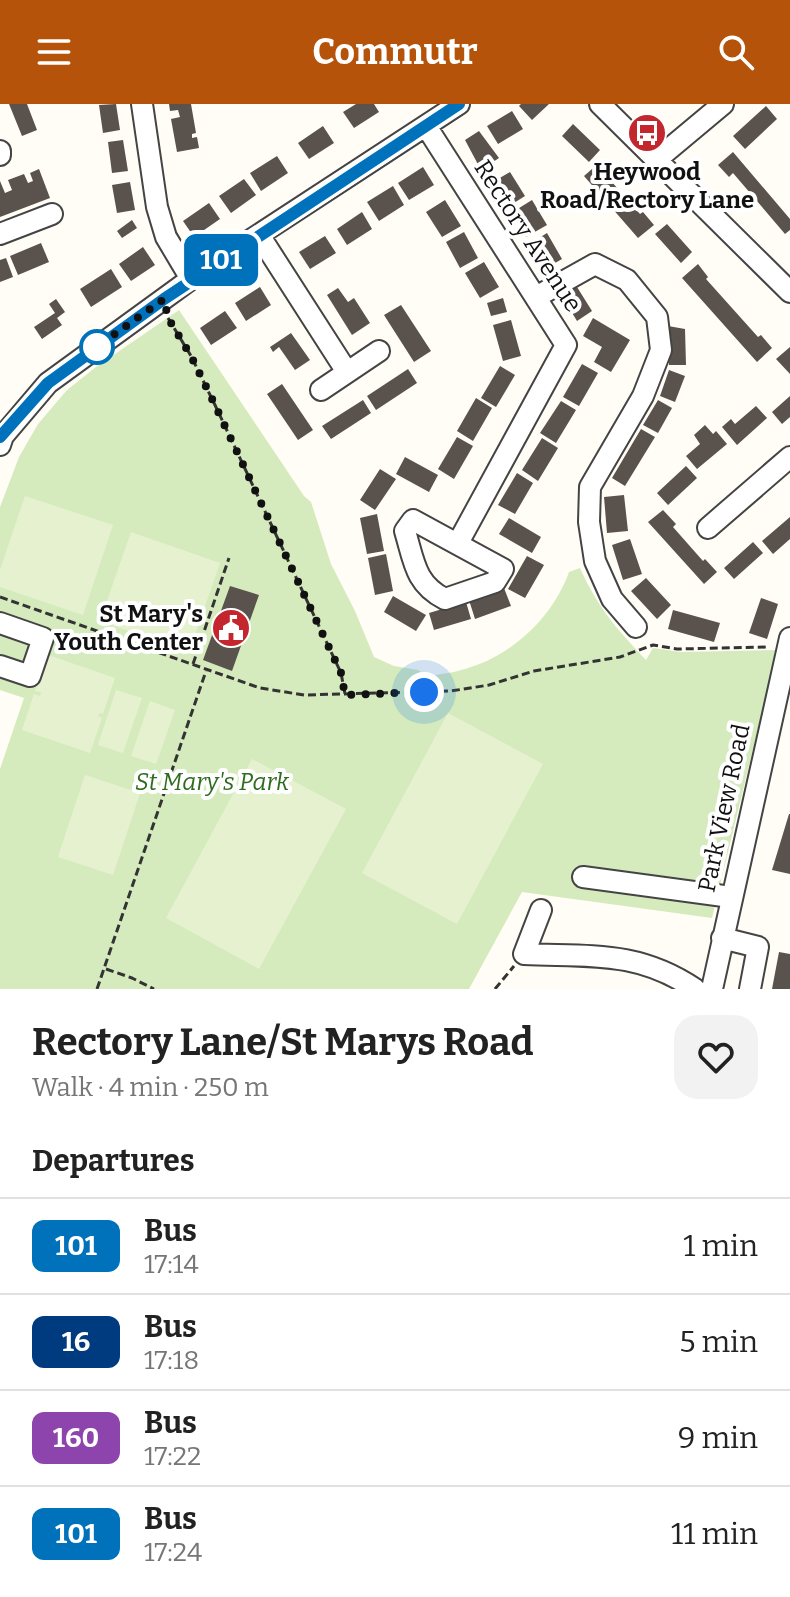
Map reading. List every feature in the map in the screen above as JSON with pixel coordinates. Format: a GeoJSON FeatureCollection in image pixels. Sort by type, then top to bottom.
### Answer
{"type":"FeatureCollection","features":[{"type":"Feature","properties":{"kind":"street"},"geometry":{"type":"LineString","coordinates":[[142,104],[157,207],[166,237],[191,279]]}},
{"type":"Feature","properties":{"kind":"street"},"geometry":{"type":"LineString","coordinates":[[1,439],[48,383],[191,279],[459,104]]}},
{"type":"Feature","properties":{"kind":"street"},"geometry":{"type":"LineString","coordinates":[[600,104],[790,292]]}},
{"type":"Feature","properties":{"kind":"street"},"geometry":{"type":"LineString","coordinates":[[656,160],[723,104]]}},
{"type":"Feature","properties":{"kind":"street","name":"Rectory Avenue"},"geometry":{"type":"LineString","coordinates":[[426,126],[566,345],[458,543]]}},
{"type":"Feature","properties":{"kind":"street"},"geometry":{"type":"LineString","coordinates":[[0,234],[52,214]]}},
{"type":"Feature","properties":{"kind":"street"},"geometry":{"type":"LineString","coordinates":[[259,235],[347,372]]}},
{"type":"Feature","properties":{"kind":"street"},"geometry":{"type":"LineString","coordinates":[[536,297],[595,264],[627,280],[657,317],[661,350],[643,396],[590,487],[589,522],[595,561],[612,599],[636,627]]}},
{"type":"Feature","properties":{"kind":"street"},"geometry":{"type":"LineString","coordinates":[[321,390],[379,351]]}},
{"type":"Feature","properties":{"kind":"street"},"geometry":{"type":"LineString","coordinates":[[708,528],[790,457]]}},
{"type":"Feature","properties":{"kind":"street"},"geometry":{"type":"LineString","coordinates":[[413,520],[458,543],[503,569],[495,582],[445,599],[432,592],[419,578],[405,531],[413,520]]}},
{"type":"Feature","properties":{"kind":"street"},"geometry":{"type":"LineString","coordinates":[[0,623],[43,638],[30,676],[0,666]]}},
{"type":"Feature","properties":{"kind":"street","name":"Park View Road"},"geometry":{"type":"LineString","coordinates":[[712,989],[788,643]]}},
{"type":"Feature","properties":{"kind":"street"},"geometry":{"type":"LineString","coordinates":[[583,877],[731,897]]}},
{"type":"Feature","properties":{"kind":"street"},"geometry":{"type":"LineString","coordinates":[[541,910],[524,954],[624,958],[663,971],[695,989]]}},
{"type":"Feature","properties":{"kind":"street"},"geometry":{"type":"LineString","coordinates":[[722,938],[758,947],[750,989]]}},
{"type":"Feature","properties":{"kind":"path"},"geometry":{"type":"LineString","coordinates":[[164,299],[168,318],[215,405],[341,673],[345,695]]}},
{"type":"Feature","properties":{"kind":"path"},"geometry":{"type":"LineString","coordinates":[[193,664],[229,558]]}},
{"type":"Feature","properties":{"kind":"path"},"geometry":{"type":"LineString","coordinates":[[0,597],[206,671],[281,693],[345,695],[451,691],[489,685],[534,671],[620,657],[653,645],[677,649],[788,643]]}},
{"type":"Feature","properties":{"kind":"path"},"geometry":{"type":"LineString","coordinates":[[97,989],[206,671]]}},
{"type":"Feature","properties":{"kind":"path"},"geometry":{"type":"LineString","coordinates":[[495,989],[524,954]]}},
{"type":"Feature","properties":{"kind":"path"},"geometry":{"type":"LineString","coordinates":[[104,969],[154,989]]}},
{"type":"Feature","properties":{"kind":"green space","name":"St Mary's Park"},"geometry":{"type":"Polygon","coordinates":[[[179,310],[311,502],[331,564],[374,657],[428,676],[456,672],[482,663],[499,655],[529,632],[553,604],[569,572],[580,568],[608,617],[646,660],[653,648],[681,652],[777,650],[712,918],[522,892],[469,989],[0,989],[0,769],[24,698],[0,690],[0,507],[19,457],[38,424],[67,390],[179,310]]]}},
{"type":"Feature","properties":{"kind":"green space"},"geometry":{"type":"Polygon","coordinates":[[[25,496],[113,525],[83,615],[0,587],[0,570],[25,496]]]}},
{"type":"Feature","properties":{"kind":"green space"},"geometry":{"type":"Polygon","coordinates":[[[131,532],[220,563],[189,652],[100,621],[131,532]]]}},
{"type":"Feature","properties":{"kind":"green space"},"geometry":{"type":"Polygon","coordinates":[[[48,655],[115,678],[103,714],[98,716],[102,718],[90,753],[22,730],[34,694],[40,696],[41,692],[35,691],[48,655]]]}},
{"type":"Feature","properties":{"kind":"green space"},"geometry":{"type":"Polygon","coordinates":[[[116,690],[142,698],[123,753],[98,745],[116,690]]]}},
{"type":"Feature","properties":{"kind":"green space"},"geometry":{"type":"Polygon","coordinates":[[[150,701],[175,710],[156,764],[131,756],[150,701]]]}},
{"type":"Feature","properties":{"kind":"green space"},"geometry":{"type":"Polygon","coordinates":[[[448,713],[543,764],[457,924],[362,873],[448,713]]]}},
{"type":"Feature","properties":{"kind":"green space"},"geometry":{"type":"Polygon","coordinates":[[[252,759],[346,809],[259,969],[166,918],[252,759]]]}},
{"type":"Feature","properties":{"kind":"green space"},"geometry":{"type":"Polygon","coordinates":[[[85,775],[140,793],[113,875],[58,857],[85,775]]]}},
{"type":"Feature","properties":{"kind":"building"},"geometry":{"type":"Polygon","coordinates":[[[9,104],[27,104],[37,130],[22,136],[9,104]]]}},
{"type":"Feature","properties":{"kind":"building"},"geometry":{"type":"Polygon","coordinates":[[[116,104],[120,130],[103,133],[99,105],[116,104]]]}},
{"type":"Feature","properties":{"kind":"building"},"geometry":{"type":"Polygon","coordinates":[[[169,104],[191,104],[196,133],[192,134],[192,138],[197,137],[199,148],[177,152],[171,119],[180,117],[178,110],[170,111],[169,104]]]}},
{"type":"Feature","properties":{"kind":"building"},"geometry":{"type":"Polygon","coordinates":[[[356,104],[374,104],[379,112],[354,128],[343,112],[356,104]]]}},
{"type":"Feature","properties":{"kind":"building"},"geometry":{"type":"Polygon","coordinates":[[[549,104],[532,120],[519,106],[549,104]]]}},
{"type":"Feature","properties":{"kind":"building"},"geometry":{"type":"Polygon","coordinates":[[[766,106],[777,119],[745,149],[733,136],[766,106]]]}},
{"type":"Feature","properties":{"kind":"building"},"geometry":{"type":"Polygon","coordinates":[[[512,111],[523,129],[498,144],[487,126],[512,111]]]}},
{"type":"Feature","properties":{"kind":"building"},"geometry":{"type":"Polygon","coordinates":[[[573,124],[600,150],[589,162],[562,136],[573,124]]]}},
{"type":"Feature","properties":{"kind":"building"},"geometry":{"type":"Polygon","coordinates":[[[323,126],[334,143],[309,159],[298,143],[323,126]]]}},
{"type":"Feature","properties":{"kind":"building"},"geometry":{"type":"Polygon","coordinates":[[[479,131],[499,158],[481,170],[465,140],[479,131]]]}},
{"type":"Feature","properties":{"kind":"building"},"geometry":{"type":"Polygon","coordinates":[[[123,140],[128,171],[112,173],[108,142],[123,140]]]}},
{"type":"Feature","properties":{"kind":"building"},"geometry":{"type":"Polygon","coordinates":[[[733,152],[790,219],[790,230],[785,234],[733,173],[729,177],[718,165],[733,152]]]}},
{"type":"Feature","properties":{"kind":"building"},"geometry":{"type":"Polygon","coordinates":[[[277,156],[288,173],[261,191],[250,173],[277,156]]]}},
{"type":"Feature","properties":{"kind":"building"},"geometry":{"type":"Polygon","coordinates":[[[600,162],[614,178],[611,181],[654,225],[638,238],[584,176],[600,162]]]}},
{"type":"Feature","properties":{"kind":"building"},"geometry":{"type":"Polygon","coordinates":[[[423,167],[434,185],[409,200],[398,183],[423,167]]]}},
{"type":"Feature","properties":{"kind":"building"},"geometry":{"type":"Polygon","coordinates":[[[39,169],[50,198],[0,217],[0,181],[5,193],[12,190],[8,180],[24,174],[28,183],[33,181],[30,173],[39,169]]]}},
{"type":"Feature","properties":{"kind":"building"},"geometry":{"type":"Polygon","coordinates":[[[510,172],[525,196],[506,208],[491,183],[510,172]]]}},
{"type":"Feature","properties":{"kind":"building"},"geometry":{"type":"Polygon","coordinates":[[[244,179],[256,195],[231,213],[219,196],[244,179]]]}},
{"type":"Feature","properties":{"kind":"building"},"geometry":{"type":"Polygon","coordinates":[[[130,182],[135,210],[117,213],[112,185],[130,182]]]}},
{"type":"Feature","properties":{"kind":"building"},"geometry":{"type":"Polygon","coordinates":[[[393,186],[404,205],[379,221],[367,202],[393,186]]]}},
{"type":"Feature","properties":{"kind":"building"},"geometry":{"type":"Polygon","coordinates":[[[445,200],[461,226],[442,237],[426,212],[445,200]]]}},
{"type":"Feature","properties":{"kind":"building"},"geometry":{"type":"Polygon","coordinates":[[[532,200],[547,225],[526,237],[511,213],[532,200]]]}},
{"type":"Feature","properties":{"kind":"building"},"geometry":{"type":"Polygon","coordinates":[[[209,203],[220,219],[194,237],[183,221],[209,203]]]}},
{"type":"Feature","properties":{"kind":"building"},"geometry":{"type":"Polygon","coordinates":[[[362,212],[372,229],[347,245],[337,229],[362,212]]]}},
{"type":"Feature","properties":{"kind":"building"},"geometry":{"type":"Polygon","coordinates":[[[132,220],[137,228],[122,238],[117,231],[132,220]]]}},
{"type":"Feature","properties":{"kind":"building"},"geometry":{"type":"Polygon","coordinates":[[[667,224],[692,252],[681,263],[655,234],[667,224]]]}},
{"type":"Feature","properties":{"kind":"building"},"geometry":{"type":"Polygon","coordinates":[[[464,232],[478,258],[460,268],[446,242],[464,232]]]}},
{"type":"Feature","properties":{"kind":"building"},"geometry":{"type":"Polygon","coordinates":[[[547,233],[562,259],[543,270],[528,245],[547,233]]]}},
{"type":"Feature","properties":{"kind":"building"},"geometry":{"type":"Polygon","coordinates":[[[325,236],[336,253],[310,269],[299,252],[325,236]]]}},
{"type":"Feature","properties":{"kind":"building"},"geometry":{"type":"Polygon","coordinates":[[[41,243],[49,262],[18,275],[10,256],[41,243]]]}},
{"type":"Feature","properties":{"kind":"building"},"geometry":{"type":"Polygon","coordinates":[[[143,247],[155,265],[131,281],[119,264],[143,247]]]}},
{"type":"Feature","properties":{"kind":"building"},"geometry":{"type":"Polygon","coordinates":[[[6,258],[13,277],[0,282],[0,260],[6,258]]]}},
{"type":"Feature","properties":{"kind":"building"},"geometry":{"type":"Polygon","coordinates":[[[484,262],[499,287],[480,298],[465,273],[484,262]]]}},
{"type":"Feature","properties":{"kind":"building"},"geometry":{"type":"Polygon","coordinates":[[[698,264],[708,277],[706,279],[758,337],[761,335],[772,348],[757,362],[682,278],[698,264]]]}},
{"type":"Feature","properties":{"kind":"building"},"geometry":{"type":"Polygon","coordinates":[[[111,269],[122,287],[91,307],[80,289],[111,269]]]}},
{"type":"Feature","properties":{"kind":"building"},"geometry":{"type":"Polygon","coordinates":[[[572,279],[592,311],[577,321],[557,288],[572,279]]]}},
{"type":"Feature","properties":{"kind":"building"},"geometry":{"type":"Polygon","coordinates":[[[260,287],[271,305],[246,321],[235,303],[260,287]]]}},
{"type":"Feature","properties":{"kind":"building"},"geometry":{"type":"Polygon","coordinates":[[[338,288],[348,302],[354,298],[370,323],[352,335],[327,295],[338,288]]]}},
{"type":"Feature","properties":{"kind":"building"},"geometry":{"type":"Polygon","coordinates":[[[503,298],[507,312],[491,316],[487,303],[503,298]]]}},
{"type":"Feature","properties":{"kind":"building"},"geometry":{"type":"Polygon","coordinates":[[[56,299],[65,312],[57,318],[62,325],[42,339],[34,327],[55,313],[49,304],[56,299]]]}},
{"type":"Feature","properties":{"kind":"building"},"geometry":{"type":"Polygon","coordinates":[[[401,305],[431,351],[414,362],[384,315],[401,305]]]}},
{"type":"Feature","properties":{"kind":"building"},"geometry":{"type":"Polygon","coordinates":[[[225,311],[237,328],[211,345],[200,328],[225,311]]]}},
{"type":"Feature","properties":{"kind":"building"},"geometry":{"type":"Polygon","coordinates":[[[593,318],[630,340],[611,372],[594,362],[602,347],[583,336],[593,318]]]}},
{"type":"Feature","properties":{"kind":"building"},"geometry":{"type":"Polygon","coordinates":[[[511,320],[521,356],[503,361],[493,325],[511,320]]]}},
{"type":"Feature","properties":{"kind":"building"},"geometry":{"type":"Polygon","coordinates":[[[668,326],[685,329],[686,365],[669,365],[668,326]]]}},
{"type":"Feature","properties":{"kind":"building"},"geometry":{"type":"Polygon","coordinates":[[[291,333],[310,360],[295,370],[279,347],[273,352],[270,347],[291,333]]]}},
{"type":"Feature","properties":{"kind":"building"},"geometry":{"type":"Polygon","coordinates":[[[790,347],[790,374],[776,359],[790,347]]]}},
{"type":"Feature","properties":{"kind":"building"},"geometry":{"type":"Polygon","coordinates":[[[582,364],[598,373],[579,406],[563,397],[582,364]]]}},
{"type":"Feature","properties":{"kind":"building"},"geometry":{"type":"Polygon","coordinates":[[[500,366],[515,375],[496,407],[481,398],[500,366]]]}},
{"type":"Feature","properties":{"kind":"building"},"geometry":{"type":"Polygon","coordinates":[[[408,369],[417,383],[376,410],[367,396],[408,369]]]}},
{"type":"Feature","properties":{"kind":"building"},"geometry":{"type":"Polygon","coordinates":[[[669,370],[685,376],[675,402],[660,396],[669,370]]]}},
{"type":"Feature","properties":{"kind":"building"},"geometry":{"type":"Polygon","coordinates":[[[282,384],[313,430],[298,440],[267,394],[282,384]]]}},
{"type":"Feature","properties":{"kind":"building"},"geometry":{"type":"Polygon","coordinates":[[[790,396],[790,417],[782,424],[772,412],[790,396]]]}},
{"type":"Feature","properties":{"kind":"building"},"geometry":{"type":"Polygon","coordinates":[[[476,398],[492,408],[473,441],[457,431],[476,398]]]}},
{"type":"Feature","properties":{"kind":"building"},"geometry":{"type":"Polygon","coordinates":[[[363,400],[371,413],[331,439],[322,426],[363,400]]]}},
{"type":"Feature","properties":{"kind":"building"},"geometry":{"type":"Polygon","coordinates":[[[658,400],[672,408],[658,433],[643,425],[658,400]]]}},
{"type":"Feature","properties":{"kind":"building"},"geometry":{"type":"Polygon","coordinates":[[[561,401],[576,410],[556,443],[540,433],[561,401]]]}},
{"type":"Feature","properties":{"kind":"building"},"geometry":{"type":"Polygon","coordinates":[[[756,406],[767,418],[737,445],[722,427],[731,419],[735,424],[756,406]]]}},
{"type":"Feature","properties":{"kind":"building"},"geometry":{"type":"Polygon","coordinates":[[[705,425],[713,434],[716,431],[727,444],[697,469],[686,456],[700,444],[694,435],[705,425]]]}},
{"type":"Feature","properties":{"kind":"building"},"geometry":{"type":"Polygon","coordinates":[[[641,429],[655,437],[625,486],[612,478],[641,429]]]}},
{"type":"Feature","properties":{"kind":"building"},"geometry":{"type":"Polygon","coordinates":[[[457,437],[473,446],[454,479],[438,469],[457,437]]]}},
{"type":"Feature","properties":{"kind":"building"},"geometry":{"type":"Polygon","coordinates":[[[542,438],[558,448],[538,481],[522,470],[542,438]]]}},
{"type":"Feature","properties":{"kind":"building"},"geometry":{"type":"Polygon","coordinates":[[[405,457],[438,475],[429,492],[396,474],[405,457]]]}},
{"type":"Feature","properties":{"kind":"building"},"geometry":{"type":"Polygon","coordinates":[[[686,466],[697,478],[668,505],[657,493],[686,466]]]}},
{"type":"Feature","properties":{"kind":"building"},"geometry":{"type":"Polygon","coordinates":[[[380,469],[396,479],[375,510],[360,500],[380,469]]]}},
{"type":"Feature","properties":{"kind":"building"},"geometry":{"type":"Polygon","coordinates":[[[517,473],[533,483],[515,514],[498,505],[517,473]]]}},
{"type":"Feature","properties":{"kind":"building"},"geometry":{"type":"Polygon","coordinates":[[[624,495],[628,531],[607,533],[604,497],[624,495]]]}},
{"type":"Feature","properties":{"kind":"building"},"geometry":{"type":"Polygon","coordinates":[[[663,510],[676,524],[673,527],[717,572],[704,584],[648,522],[663,510]]]}},
{"type":"Feature","properties":{"kind":"building"},"geometry":{"type":"Polygon","coordinates":[[[377,514],[384,551],[367,554],[360,518],[377,514]]]}},
{"type":"Feature","properties":{"kind":"building"},"geometry":{"type":"Polygon","coordinates":[[[790,517],[790,539],[773,554],[762,541],[790,517]]]}},
{"type":"Feature","properties":{"kind":"building"},"geometry":{"type":"Polygon","coordinates":[[[509,518],[541,537],[532,553],[499,534],[509,518]]]}},
{"type":"Feature","properties":{"kind":"building"},"geometry":{"type":"Polygon","coordinates":[[[630,539],[642,574],[623,580],[612,545],[630,539]]]}},
{"type":"Feature","properties":{"kind":"building"},"geometry":{"type":"Polygon","coordinates":[[[753,542],[763,553],[734,579],[724,568],[753,542]]]}},
{"type":"Feature","properties":{"kind":"building"},"geometry":{"type":"Polygon","coordinates":[[[386,554],[393,591],[375,595],[368,558],[386,554]]]}},
{"type":"Feature","properties":{"kind":"building"},"geometry":{"type":"Polygon","coordinates":[[[527,556],[544,565],[525,598],[508,589],[527,556]]]}},
{"type":"Feature","properties":{"kind":"building"},"geometry":{"type":"Polygon","coordinates":[[[646,578],[671,605],[657,619],[631,591],[646,578]]]}},
{"type":"Feature","properties":{"kind":"building","name":"St Mary's Youth Center"},"geometry":{"type":"Polygon","coordinates":[[[230,586],[259,595],[232,671],[203,660],[230,586]]]}},
{"type":"Feature","properties":{"kind":"building"},"geometry":{"type":"Polygon","coordinates":[[[504,588],[511,606],[475,619],[469,600],[504,588]]]}},
{"type":"Feature","properties":{"kind":"building"},"geometry":{"type":"Polygon","coordinates":[[[393,596],[426,615],[416,631],[384,612],[393,596]]]}},
{"type":"Feature","properties":{"kind":"building"},"geometry":{"type":"Polygon","coordinates":[[[761,598],[778,604],[767,639],[749,633],[761,598]]]}},
{"type":"Feature","properties":{"kind":"building"},"geometry":{"type":"Polygon","coordinates":[[[466,602],[471,619],[434,630],[429,613],[466,602]]]}},
{"type":"Feature","properties":{"kind":"building"},"geometry":{"type":"Polygon","coordinates":[[[673,610],[720,623],[714,642],[668,629],[673,610]]]}},
{"type":"Feature","properties":{"kind":"building"},"geometry":{"type":"Polygon","coordinates":[[[790,814],[790,874],[772,870],[790,814]]]}},
{"type":"Feature","properties":{"kind":"building"},"geometry":{"type":"Polygon","coordinates":[[[779,952],[790,954],[790,989],[772,989],[779,952]]]}},
{"type":"Feature","properties":{"kind":"bus line","name":"101"},"geometry":{"type":"LineString","coordinates":[[0,437],[48,383],[191,279],[459,104]]}},
{"type":"Feature","properties":{"kind":"place","name":"Heywood Road/Rectory Lane"},"geometry":{"type":"Point","coordinates":[647,133]}},
{"type":"Feature","properties":{"kind":"place","name":"St Mary's Youth Center"},"geometry":{"type":"Point","coordinates":[231,628]}},
{"type":"Feature","properties":{"kind":"route"},"geometry":{"type":"LineString","coordinates":[[97,347],[94,349],[164,299],[168,318],[215,405],[341,673],[345,695],[424,692]]}}]}
